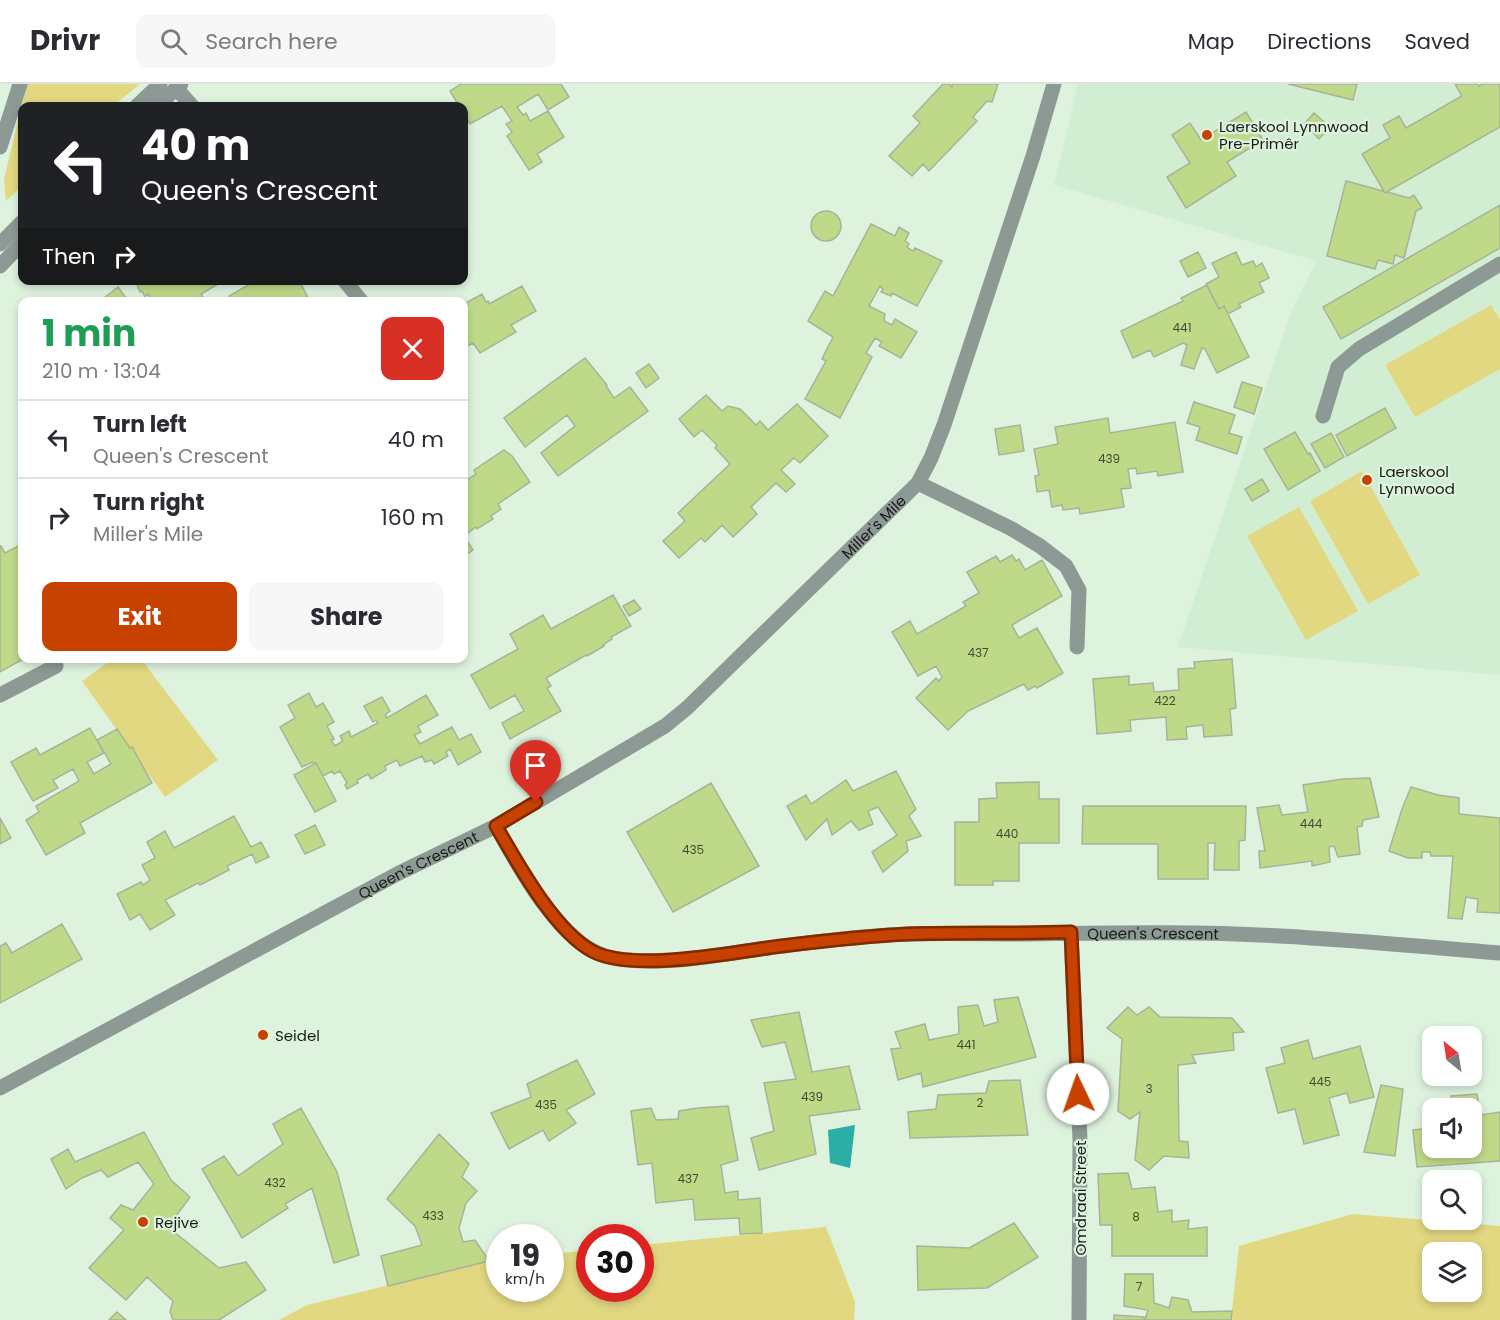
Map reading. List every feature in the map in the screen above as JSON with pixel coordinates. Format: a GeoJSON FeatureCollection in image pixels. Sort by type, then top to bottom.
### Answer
{"type":"FeatureCollection","features":[{"type":"Feature","properties":{"kind":"street"},"geometry":{"type":"LineString","coordinates":[[0,147],[20,84]]}},
{"type":"Feature","properties":{"kind":"street"},"geometry":{"type":"LineString","coordinates":[[141,102],[160,84]]}},
{"type":"Feature","properties":{"kind":"street","name":"Miller's Mile"},"geometry":{"type":"LineString","coordinates":[[496,826],[665,726],[918,483],[944,425],[1033,156],[1054,84]]}},
{"type":"Feature","properties":{"kind":"street"},"geometry":{"type":"LineString","coordinates":[[161,102],[178,86],[189,102]]}},
{"type":"Feature","properties":{"kind":"street"},"geometry":{"type":"LineString","coordinates":[[0,243],[18,226]]}},
{"type":"Feature","properties":{"kind":"street"},"geometry":{"type":"LineString","coordinates":[[0,266],[18,247]]}},
{"type":"Feature","properties":{"kind":"street"},"geometry":{"type":"LineString","coordinates":[[1323,416],[1338,367],[1359,349],[1500,264]]}},
{"type":"Feature","properties":{"kind":"street"},"geometry":{"type":"LineString","coordinates":[[348,285],[358,297]]}},
{"type":"Feature","properties":{"kind":"street"},"geometry":{"type":"LineString","coordinates":[[918,483],[1012,529],[1040,546],[1066,566],[1079,590],[1077,646]]}},
{"type":"Feature","properties":{"kind":"street"},"geometry":{"type":"LineString","coordinates":[[0,695],[56,666]]}},
{"type":"Feature","properties":{"kind":"street","name":"Queen's Crescent"},"geometry":{"type":"LineString","coordinates":[[0,1088],[399,873],[496,826],[519,866],[566,930],[592,951],[619,959],[680,959],[849,938],[909,934],[1071,932],[1280,936],[1500,953]]}},
{"type":"Feature","properties":{"kind":"street","name":"Omdraai Street"},"geometry":{"type":"LineString","coordinates":[[1071,932],[1080,1140],[1079,1320]]}},
{"type":"Feature","properties":{"kind":"shaded area"},"geometry":{"type":"Polygon","coordinates":[[[27,84],[140,84],[118,102],[23,102],[27,84]]]}},
{"type":"Feature","properties":{"kind":"shaded area","name":"Laerskool Lynnwood"},"geometry":{"type":"Polygon","coordinates":[[[1078,84],[1500,84],[1500,675],[1178,647],[1291,312],[1316,261],[1054,185],[1078,84]]]}},
{"type":"Feature","properties":{"kind":"shaded area"},"geometry":{"type":"Polygon","coordinates":[[[18,121],[18,190],[6,201],[4,179],[18,121]]]}},
{"type":"Feature","properties":{"kind":"shaded area"},"geometry":{"type":"Polygon","coordinates":[[[1491,305],[1500,320],[1500,369],[1415,417],[1385,365],[1491,305]]]}},
{"type":"Feature","properties":{"kind":"shaded area"},"geometry":{"type":"Polygon","coordinates":[[[1362,471],[1420,575],[1368,604],[1310,501],[1362,471]]]}},
{"type":"Feature","properties":{"kind":"shaded area"},"geometry":{"type":"Polygon","coordinates":[[[1299,507],[1358,611],[1306,640],[1247,536],[1299,507]]]}},
{"type":"Feature","properties":{"kind":"shaded area"},"geometry":{"type":"Polygon","coordinates":[[[107,663],[144,663],[218,760],[165,797],[82,681],[107,663]]]}},
{"type":"Feature","properties":{"kind":"shaded area"},"geometry":{"type":"Polygon","coordinates":[[[1353,1214],[1422,1220],[1422,1230],[1482,1230],[1482,1225],[1500,1226],[1500,1320],[1231,1320],[1239,1246],[1353,1214]]]}},
{"type":"Feature","properties":{"kind":"shaded area"},"geometry":{"type":"Polygon","coordinates":[[[826,1227],[855,1302],[854,1320],[279,1320],[307,1305],[486,1262],[486,1302],[564,1302],[564,1253],[576,1251],[576,1302],[654,1302],[654,1244],[826,1227]]]}},
{"type":"Feature","properties":{"kind":"water"},"geometry":{"type":"Polygon","coordinates":[[[855,1125],[850,1168],[830,1163],[828,1130],[855,1125]]]}},
{"type":"Feature","properties":{"kind":"building"},"geometry":{"type":"Polygon","coordinates":[[[461,84],[561,84],[569,97],[548,110],[538,94],[517,107],[523,115],[526,113],[530,121],[548,111],[564,137],[537,154],[542,162],[529,170],[507,136],[512,132],[506,124],[512,121],[502,106],[470,124],[468,102],[457,102],[450,91],[461,84]]]}},
{"type":"Feature","properties":{"kind":"building"},"geometry":{"type":"Polygon","coordinates":[[[943,84],[950,84],[952,87],[953,84],[998,84],[992,102],[987,101],[973,117],[977,121],[929,171],[923,164],[912,176],[889,156],[920,123],[913,116],[943,84]]]}},
{"type":"Feature","properties":{"kind":"building"},"geometry":{"type":"Polygon","coordinates":[[[1288,84],[1357,84],[1353,100],[1288,84]]]}},
{"type":"Feature","properties":{"kind":"building"},"geometry":{"type":"Polygon","coordinates":[[[1455,84],[1477,84],[1479,86],[1500,84],[1500,127],[1385,193],[1362,154],[1390,138],[1383,125],[1399,116],[1406,128],[1462,96],[1455,84]]]}},
{"type":"Feature","properties":{"kind":"building"},"geometry":{"type":"Polygon","coordinates":[[[1246,112],[1263,140],[1227,162],[1236,176],[1186,208],[1167,177],[1190,163],[1172,135],[1190,123],[1201,140],[1246,112]]]}},
{"type":"Feature","properties":{"kind":"building"},"geometry":{"type":"Polygon","coordinates":[[[1314,113],[1330,127],[1319,139],[1304,124],[1314,113]]]}},
{"type":"Feature","properties":{"kind":"building"},"geometry":{"type":"Polygon","coordinates":[[[1346,181],[1409,198],[1414,195],[1422,208],[1416,211],[1404,258],[1395,255],[1393,264],[1378,260],[1375,269],[1327,256],[1346,181]]]}},
{"type":"Feature","properties":{"kind":"building"},"geometry":{"type":"Polygon","coordinates":[[[1500,205],[1500,248],[1341,339],[1323,307],[1500,205]]]}},
{"type":"Feature","properties":{"kind":"building"},"geometry":{"type":"Polygon","coordinates":[[[826,211],[837,215],[841,226],[837,237],[826,241],[815,237],[811,226],[815,215],[826,211]]]}},
{"type":"Feature","properties":{"kind":"building"},"geometry":{"type":"Polygon","coordinates":[[[871,224],[895,236],[899,227],[909,233],[905,241],[909,244],[907,247],[913,251],[915,248],[942,261],[917,306],[892,293],[891,296],[881,292],[883,289],[880,286],[869,306],[885,314],[884,321],[892,325],[895,319],[917,332],[901,358],[879,346],[882,342],[875,338],[866,353],[872,357],[840,418],[805,399],[826,361],[822,359],[833,337],[808,321],[825,291],[833,296],[871,224]]]}},
{"type":"Feature","properties":{"kind":"building"},"geometry":{"type":"Polygon","coordinates":[[[1198,252],[1206,268],[1188,277],[1180,261],[1198,252]]]}},
{"type":"Feature","properties":{"kind":"building"},"geometry":{"type":"Polygon","coordinates":[[[1236,252],[1242,265],[1253,261],[1256,267],[1262,263],[1269,278],[1259,283],[1264,292],[1239,304],[1241,307],[1228,314],[1224,306],[1219,309],[1206,284],[1219,277],[1212,263],[1236,252]]]}},
{"type":"Feature","properties":{"kind":"building"},"geometry":{"type":"Polygon","coordinates":[[[137,285],[216,285],[201,294],[203,297],[150,297],[148,294],[145,297],[142,291],[140,292],[137,285]]]}},
{"type":"Feature","properties":{"kind":"building"},"geometry":{"type":"Polygon","coordinates":[[[248,285],[302,285],[308,297],[230,297],[248,285]]]}},
{"type":"Feature","properties":{"kind":"building"},"geometry":{"type":"Polygon","coordinates":[[[1207,285],[1219,309],[1224,306],[1249,357],[1217,373],[1205,349],[1202,348],[1194,369],[1181,365],[1187,345],[1183,343],[1154,357],[1150,350],[1133,358],[1121,331],[1183,301],[1181,298],[1207,285]]]}},
{"type":"Feature","properties":{"kind":"building"},"geometry":{"type":"Polygon","coordinates":[[[522,286],[536,311],[511,325],[516,332],[480,353],[473,343],[468,346],[468,302],[482,294],[489,304],[522,286]]]}},
{"type":"Feature","properties":{"kind":"building"},"geometry":{"type":"Polygon","coordinates":[[[118,287],[125,297],[105,297],[118,287]]]}},
{"type":"Feature","properties":{"kind":"building"},"geometry":{"type":"Polygon","coordinates":[[[585,358],[607,385],[614,398],[630,387],[648,411],[558,476],[541,453],[575,426],[567,415],[525,447],[504,418],[585,358]]]}},
{"type":"Feature","properties":{"kind":"building"},"geometry":{"type":"Polygon","coordinates":[[[649,364],[659,378],[646,388],[636,373],[649,364]]]}},
{"type":"Feature","properties":{"kind":"building"},"geometry":{"type":"Polygon","coordinates":[[[1242,382],[1262,388],[1254,414],[1234,407],[1242,382]]]}},
{"type":"Feature","properties":{"kind":"building"},"geometry":{"type":"Polygon","coordinates":[[[706,395],[722,411],[728,406],[740,409],[756,425],[760,421],[768,430],[797,404],[828,436],[800,463],[794,458],[781,470],[795,484],[786,492],[776,483],[751,507],[757,514],[733,537],[722,525],[705,542],[701,538],[679,558],[663,541],[685,521],[678,513],[730,464],[715,448],[717,445],[702,430],[694,437],[679,419],[706,395]]]}},
{"type":"Feature","properties":{"kind":"building"},"geometry":{"type":"Polygon","coordinates":[[[1194,402],[1235,415],[1229,433],[1242,437],[1237,454],[1196,440],[1200,427],[1187,423],[1194,402]]]}},
{"type":"Feature","properties":{"kind":"building"},"geometry":{"type":"Polygon","coordinates":[[[1385,408],[1396,428],[1347,456],[1336,435],[1385,408]]]}},
{"type":"Feature","properties":{"kind":"building"},"geometry":{"type":"Polygon","coordinates":[[[1108,418],[1110,433],[1175,422],[1183,472],[1158,476],[1157,471],[1137,474],[1136,468],[1128,469],[1131,488],[1121,489],[1124,507],[1080,514],[1079,508],[1063,510],[1062,505],[1052,507],[1049,490],[1037,492],[1035,476],[1039,475],[1034,449],[1058,444],[1055,427],[1108,418]]]}},
{"type":"Feature","properties":{"kind":"building"},"geometry":{"type":"Polygon","coordinates":[[[1020,425],[1024,451],[999,455],[995,429],[1020,425]]]}},
{"type":"Feature","properties":{"kind":"building"},"geometry":{"type":"Polygon","coordinates":[[[1295,432],[1320,471],[1288,490],[1264,449],[1295,432]]]}},
{"type":"Feature","properties":{"kind":"building"},"geometry":{"type":"Polygon","coordinates":[[[1331,433],[1344,457],[1325,468],[1311,444],[1331,433]]]}},
{"type":"Feature","properties":{"kind":"building"},"geometry":{"type":"Polygon","coordinates":[[[504,450],[512,456],[530,482],[498,504],[501,509],[491,516],[493,519],[468,533],[468,479],[476,474],[474,470],[504,450]]]}},
{"type":"Feature","properties":{"kind":"building"},"geometry":{"type":"Polygon","coordinates":[[[1262,479],[1269,491],[1252,501],[1245,489],[1262,479]]]}},
{"type":"Feature","properties":{"kind":"building"},"geometry":{"type":"Polygon","coordinates":[[[468,542],[473,550],[468,553],[468,542]]]}},
{"type":"Feature","properties":{"kind":"building"},"geometry":{"type":"Polygon","coordinates":[[[1,546],[5,553],[18,546],[18,662],[0,672],[1,546]]]}},
{"type":"Feature","properties":{"kind":"building"},"geometry":{"type":"Polygon","coordinates":[[[1012,555],[1016,561],[1019,559],[1025,570],[1042,560],[1062,596],[1012,625],[1019,638],[1037,628],[1063,673],[1037,688],[1035,686],[1028,690],[1024,684],[968,711],[948,730],[916,698],[936,678],[939,681],[942,677],[936,666],[918,676],[892,632],[910,621],[917,634],[966,606],[963,602],[979,593],[967,572],[996,556],[1000,562],[1012,555]]]}},
{"type":"Feature","properties":{"kind":"building"},"geometry":{"type":"Polygon","coordinates":[[[613,595],[631,626],[611,637],[612,639],[604,646],[546,678],[551,686],[547,688],[561,711],[510,739],[502,723],[524,711],[515,695],[490,709],[471,675],[518,649],[510,634],[543,615],[551,629],[613,595]]]}},
{"type":"Feature","properties":{"kind":"building"},"geometry":{"type":"Polygon","coordinates":[[[634,600],[641,609],[629,616],[623,606],[634,600]]]}},
{"type":"Feature","properties":{"kind":"building"},"geometry":{"type":"Polygon","coordinates":[[[1232,659],[1236,708],[1230,709],[1232,735],[1204,737],[1203,725],[1186,727],[1187,739],[1167,740],[1166,717],[1130,720],[1131,731],[1097,734],[1093,679],[1129,676],[1129,685],[1153,683],[1154,692],[1179,690],[1178,669],[1195,668],[1194,662],[1232,659]]]}},
{"type":"Feature","properties":{"kind":"building"},"geometry":{"type":"Polygon","coordinates":[[[309,693],[316,707],[323,703],[334,722],[327,726],[335,746],[343,741],[340,736],[349,731],[351,737],[378,723],[376,720],[373,722],[364,706],[382,697],[390,711],[385,715],[387,718],[426,695],[438,715],[418,726],[421,732],[414,735],[420,744],[452,727],[459,740],[471,734],[481,752],[458,765],[450,749],[446,752],[448,756],[434,764],[432,760],[425,762],[422,756],[400,766],[397,760],[385,766],[386,770],[371,779],[368,774],[347,789],[345,785],[347,783],[340,771],[334,774],[332,771],[323,776],[316,763],[302,767],[280,727],[295,718],[288,705],[309,693]]]}},
{"type":"Feature","properties":{"kind":"building"},"geometry":{"type":"Polygon","coordinates":[[[90,728],[104,753],[87,762],[94,774],[111,764],[97,740],[117,729],[130,748],[132,747],[152,783],[80,823],[85,833],[46,855],[26,820],[39,812],[36,806],[79,781],[73,769],[53,780],[58,788],[33,801],[11,762],[36,748],[40,755],[90,728]]]}},
{"type":"Feature","properties":{"kind":"building"},"geometry":{"type":"Polygon","coordinates":[[[316,763],[336,801],[315,812],[294,775],[316,763]]]}},
{"type":"Feature","properties":{"kind":"building"},"geometry":{"type":"Polygon","coordinates":[[[896,771],[916,809],[909,816],[921,836],[906,841],[908,851],[883,872],[872,852],[897,835],[878,807],[868,811],[873,824],[859,830],[851,821],[832,835],[827,819],[806,840],[787,806],[806,795],[811,804],[846,780],[853,791],[896,771]]]}},
{"type":"Feature","properties":{"kind":"building"},"geometry":{"type":"Polygon","coordinates":[[[1370,778],[1379,817],[1363,820],[1362,826],[1357,827],[1360,854],[1338,857],[1334,846],[1329,847],[1330,862],[1312,866],[1312,861],[1260,868],[1259,851],[1265,851],[1257,808],[1279,805],[1282,815],[1308,812],[1303,785],[1343,779],[1370,778]]]}},
{"type":"Feature","properties":{"kind":"building"},"geometry":{"type":"Polygon","coordinates":[[[1039,782],[1039,799],[1059,799],[1059,843],[1019,843],[1019,881],[993,881],[993,885],[955,885],[955,822],[979,822],[979,799],[997,798],[996,783],[1039,782]]]}},
{"type":"Feature","properties":{"kind":"building"},"geometry":{"type":"Polygon","coordinates":[[[711,783],[759,866],[673,912],[627,832],[711,783]]]}},
{"type":"Feature","properties":{"kind":"building"},"geometry":{"type":"Polygon","coordinates":[[[1411,787],[1459,798],[1459,814],[1500,818],[1500,913],[1477,912],[1478,899],[1466,897],[1462,919],[1448,918],[1453,856],[1431,856],[1430,852],[1422,852],[1422,858],[1408,858],[1389,851],[1411,787]]]}},
{"type":"Feature","properties":{"kind":"building"},"geometry":{"type":"Polygon","coordinates":[[[1083,806],[1246,806],[1245,840],[1239,841],[1239,870],[1214,870],[1215,843],[1208,843],[1208,879],[1158,879],[1158,844],[1082,844],[1083,806]]]}},
{"type":"Feature","properties":{"kind":"building"},"geometry":{"type":"Polygon","coordinates":[[[234,816],[251,847],[261,842],[269,857],[256,863],[252,854],[227,866],[229,870],[165,900],[175,915],[150,930],[140,914],[130,920],[117,894],[141,882],[143,885],[150,880],[142,865],[155,858],[147,842],[165,831],[174,848],[234,816]]]}},
{"type":"Feature","properties":{"kind":"building"},"geometry":{"type":"Polygon","coordinates":[[[0,818],[11,838],[0,844],[0,818]]]}},
{"type":"Feature","properties":{"kind":"building"},"geometry":{"type":"Polygon","coordinates":[[[315,825],[325,845],[305,854],[295,835],[315,825]]]}},
{"type":"Feature","properties":{"kind":"building"},"geometry":{"type":"Polygon","coordinates":[[[62,924],[82,959],[0,1003],[0,946],[6,943],[12,953],[62,924]]]}},
{"type":"Feature","properties":{"kind":"building"},"geometry":{"type":"Polygon","coordinates":[[[1018,997],[1036,1057],[923,1087],[921,1073],[898,1080],[891,1049],[901,1048],[895,1032],[925,1024],[929,1040],[959,1034],[958,1007],[978,1005],[984,1026],[998,1022],[994,1000],[1018,997]]]}},
{"type":"Feature","properties":{"kind":"building"},"geometry":{"type":"Polygon","coordinates":[[[1128,1007],[1137,1015],[1149,1007],[1160,1017],[1232,1018],[1244,1032],[1233,1033],[1234,1050],[1192,1055],[1196,1063],[1178,1065],[1179,1141],[1188,1142],[1189,1158],[1164,1156],[1149,1170],[1135,1160],[1140,1112],[1130,1119],[1118,1111],[1122,1039],[1107,1028],[1128,1007]]]}},
{"type":"Feature","properties":{"kind":"building"},"geometry":{"type":"Polygon","coordinates":[[[799,1012],[812,1072],[849,1066],[860,1109],[809,1116],[816,1154],[759,1170],[751,1138],[774,1131],[764,1083],[796,1079],[785,1042],[762,1047],[751,1020],[799,1012]]]}},
{"type":"Feature","properties":{"kind":"building"},"geometry":{"type":"Polygon","coordinates":[[[1308,1040],[1313,1059],[1360,1046],[1374,1097],[1350,1103],[1347,1093],[1329,1098],[1339,1135],[1304,1144],[1295,1109],[1278,1113],[1266,1068],[1285,1063],[1281,1048],[1308,1040]]]}},
{"type":"Feature","properties":{"kind":"building"},"geometry":{"type":"Polygon","coordinates":[[[577,1060],[595,1094],[566,1110],[576,1123],[549,1141],[543,1130],[509,1149],[491,1113],[531,1097],[527,1084],[577,1060]]]}},
{"type":"Feature","properties":{"kind":"building"},"geometry":{"type":"Polygon","coordinates":[[[1020,1080],[1028,1135],[910,1138],[908,1112],[936,1109],[938,1095],[986,1093],[989,1081],[1020,1080]]]}},
{"type":"Feature","properties":{"kind":"building"},"geometry":{"type":"Polygon","coordinates":[[[1381,1085],[1403,1089],[1395,1156],[1364,1152],[1381,1085]]]}},
{"type":"Feature","properties":{"kind":"building"},"geometry":{"type":"Polygon","coordinates":[[[1477,1094],[1478,1098],[1451,1098],[1451,1096],[1477,1094]]]}},
{"type":"Feature","properties":{"kind":"building"},"geometry":{"type":"Polygon","coordinates":[[[728,1106],[738,1160],[721,1165],[725,1193],[738,1191],[738,1200],[760,1198],[762,1233],[740,1234],[739,1218],[695,1220],[693,1199],[656,1203],[652,1163],[638,1165],[631,1111],[651,1108],[656,1120],[678,1119],[679,1111],[728,1106]]]}},
{"type":"Feature","properties":{"kind":"building"},"geometry":{"type":"Polygon","coordinates":[[[301,1108],[337,1172],[359,1255],[334,1263],[312,1188],[285,1204],[288,1208],[242,1238],[202,1169],[224,1156],[238,1176],[283,1144],[273,1124],[301,1108]]]}},
{"type":"Feature","properties":{"kind":"building"},"geometry":{"type":"Polygon","coordinates":[[[1500,1112],[1500,1161],[1417,1167],[1413,1130],[1422,1129],[1422,1158],[1482,1158],[1482,1115],[1500,1112]]]}},
{"type":"Feature","properties":{"kind":"building","name":"Rejive"},"geometry":{"type":"Polygon","coordinates":[[[144,1132],[171,1180],[190,1197],[168,1227],[219,1268],[246,1262],[266,1290],[219,1320],[173,1320],[170,1312],[173,1301],[147,1277],[126,1300],[89,1268],[124,1230],[110,1218],[121,1205],[133,1210],[154,1184],[138,1162],[108,1177],[101,1170],[82,1178],[66,1189],[51,1159],[68,1149],[75,1162],[144,1132]]]}},
{"type":"Feature","properties":{"kind":"building"},"geometry":{"type":"Polygon","coordinates":[[[439,1134],[469,1164],[462,1177],[477,1191],[466,1203],[459,1228],[463,1242],[475,1240],[486,1256],[486,1262],[388,1286],[381,1256],[422,1245],[415,1226],[387,1199],[439,1134]]]}},
{"type":"Feature","properties":{"kind":"building"},"geometry":{"type":"Polygon","coordinates":[[[1128,1173],[1132,1189],[1155,1187],[1158,1212],[1172,1210],[1172,1222],[1189,1220],[1188,1229],[1207,1227],[1207,1256],[1112,1256],[1112,1225],[1100,1225],[1098,1174],[1128,1173]]]}},
{"type":"Feature","properties":{"kind":"building"},"geometry":{"type":"Polygon","coordinates":[[[1014,1223],[1038,1257],[987,1288],[918,1290],[917,1246],[969,1248],[1014,1223]]]}},
{"type":"Feature","properties":{"kind":"building"},"geometry":{"type":"Polygon","coordinates":[[[1125,1274],[1153,1274],[1154,1303],[1169,1308],[1172,1297],[1188,1300],[1192,1312],[1232,1311],[1231,1320],[1145,1320],[1148,1310],[1124,1306],[1125,1274]]]}},
{"type":"Feature","properties":{"kind":"building"},"geometry":{"type":"Polygon","coordinates":[[[117,1312],[126,1320],[109,1320],[117,1312]]]}},
{"type":"Feature","properties":{"kind":"building"},"geometry":{"type":"Polygon","coordinates":[[[1114,1315],[1144,1317],[1144,1320],[1114,1320],[1114,1315]]]}},
{"type":"Feature","properties":{"kind":"place","name":"Laerskool Lynnwood Pre-Primêr"},"geometry":{"type":"Point","coordinates":[1207,135]}},
{"type":"Feature","properties":{"kind":"place","name":"Laerskool Lynnwood"},"geometry":{"type":"Point","coordinates":[1367,480]}},
{"type":"Feature","properties":{"kind":"place","name":"Seidel"},"geometry":{"type":"Point","coordinates":[263,1035]}},
{"type":"Feature","properties":{"kind":"place","name":"Rejive"},"geometry":{"type":"Point","coordinates":[143,1222]}},
{"type":"Feature","properties":{"kind":"route"},"geometry":{"type":"LineString","coordinates":[[536,802],[496,826],[519,866],[566,930],[592,951],[619,959],[680,959],[849,938],[909,934],[1071,932],[1078,1094]]}}]}
